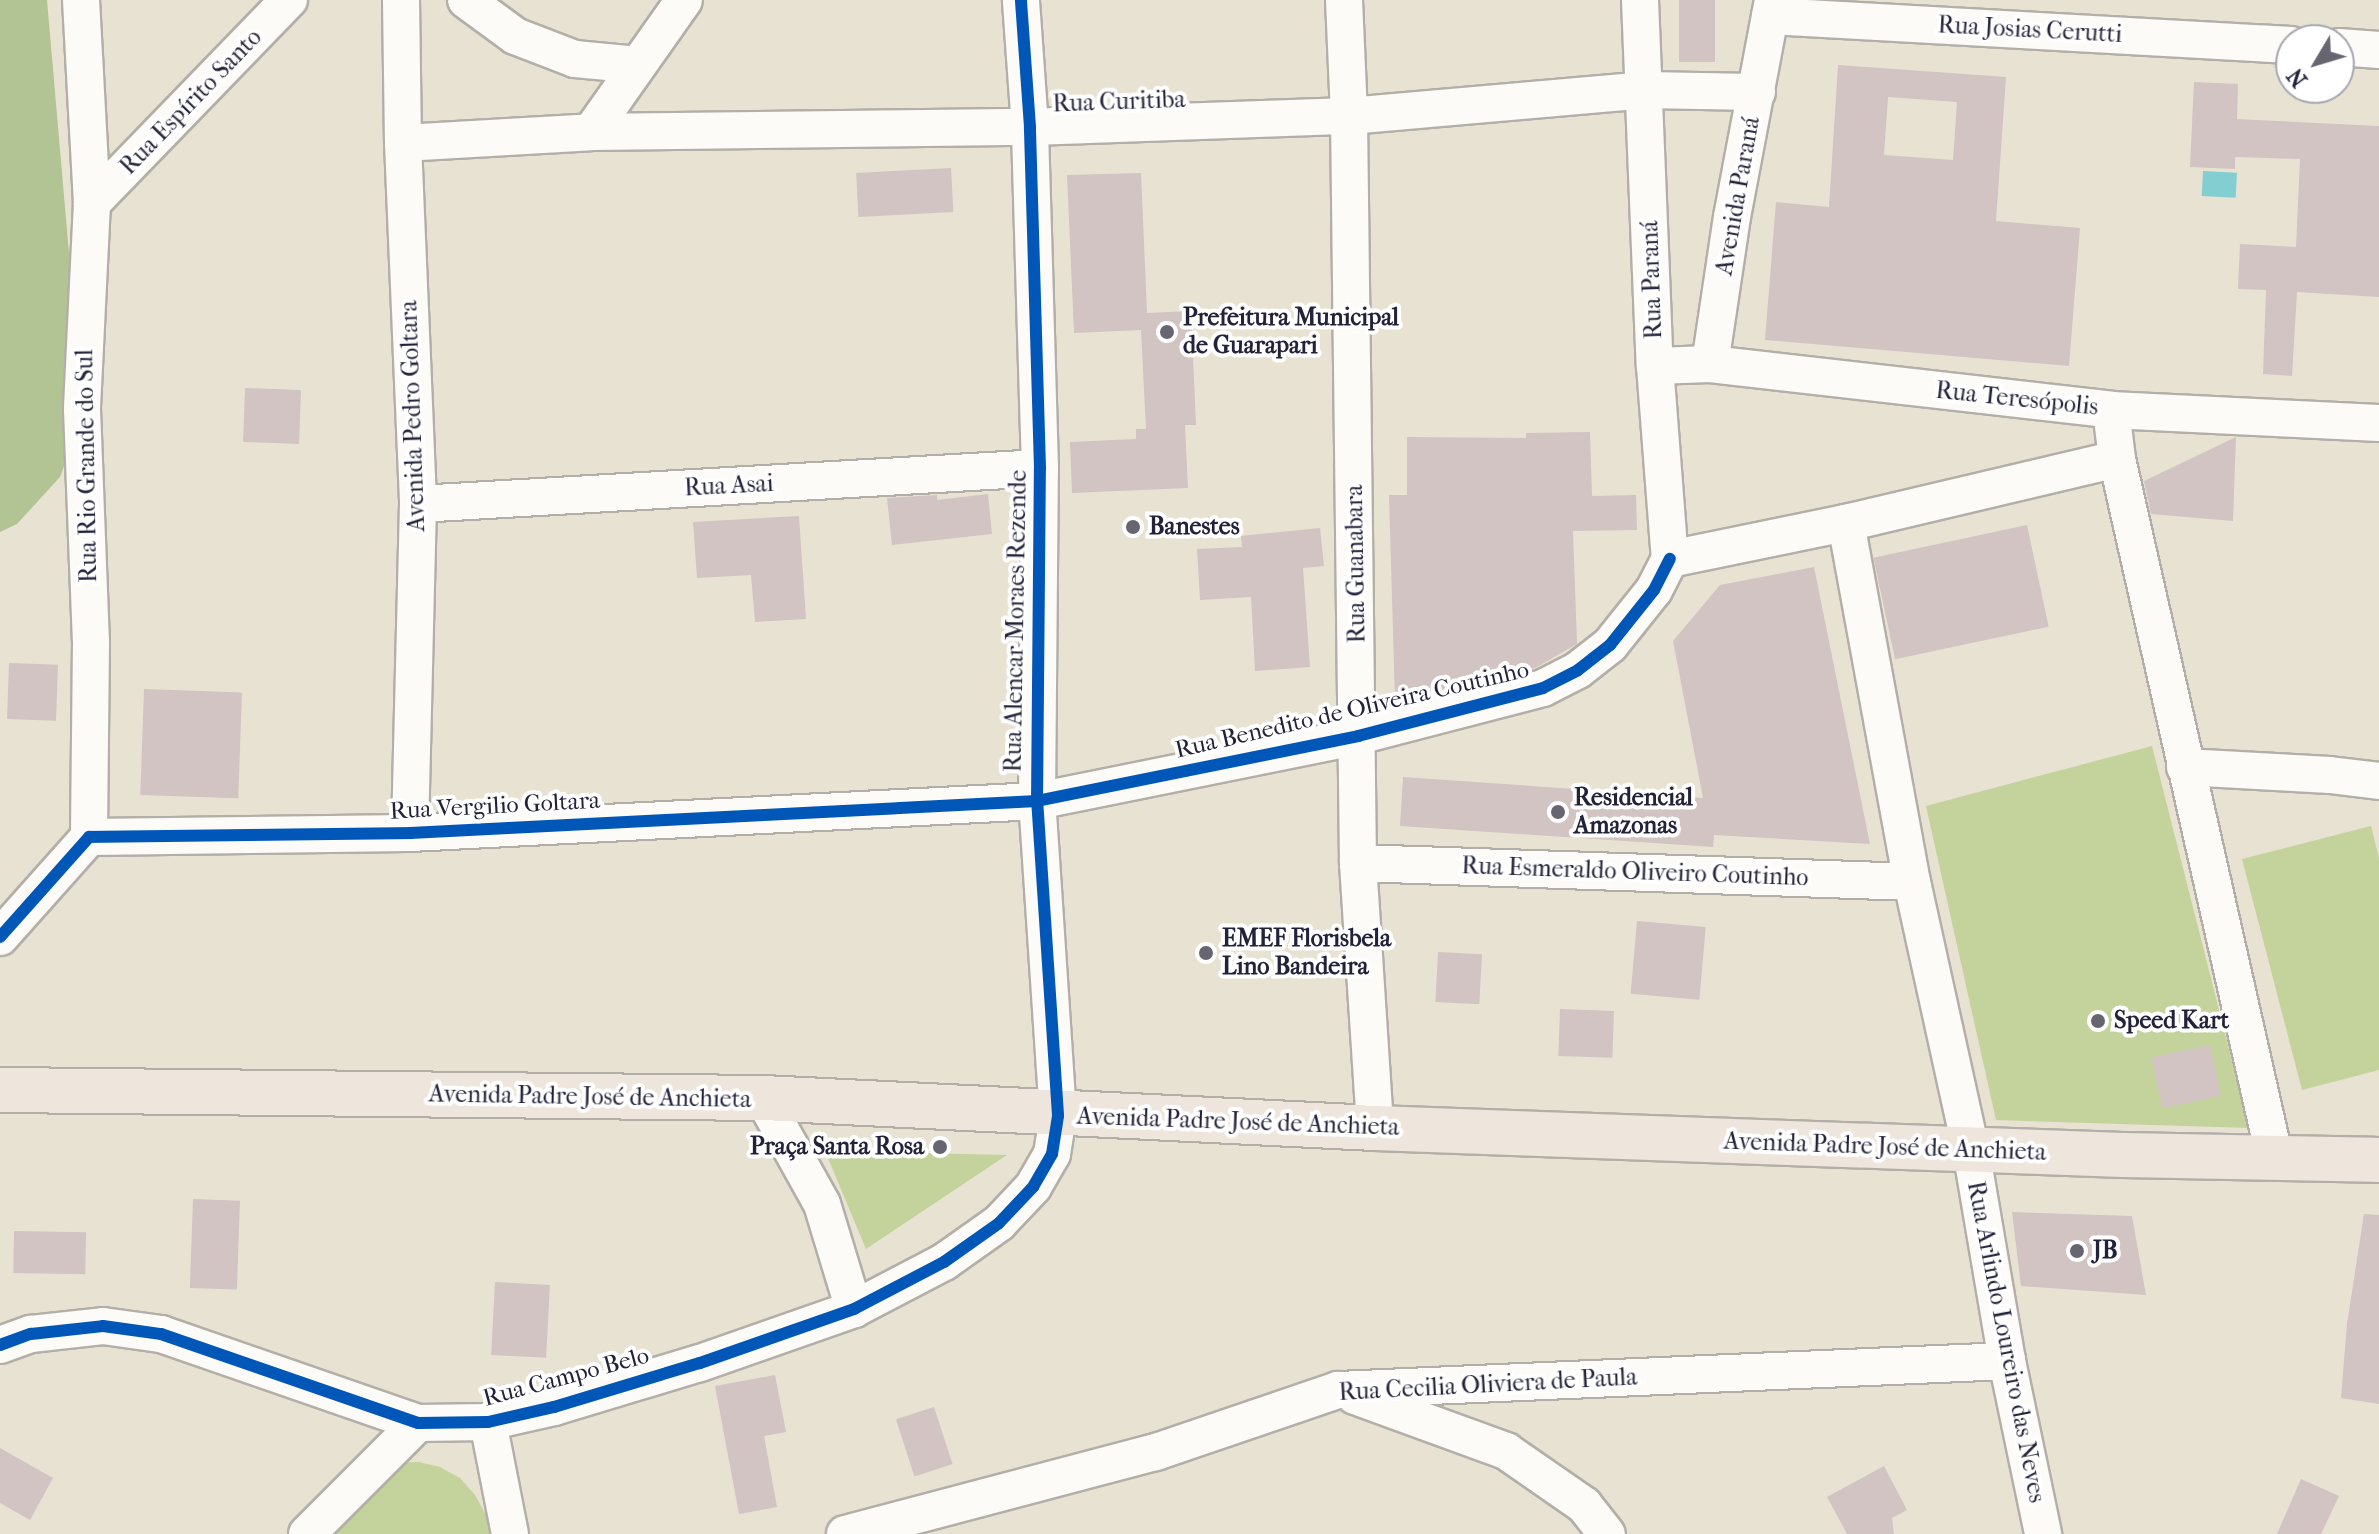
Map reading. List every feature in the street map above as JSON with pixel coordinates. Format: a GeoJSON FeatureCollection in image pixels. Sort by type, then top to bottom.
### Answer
{"type":"FeatureCollection","features":[{"type":"Feature","properties":{"kind":"main road","name":"Avenida Padre José de Anchieta"},"geometry":{"type":"LineString","coordinates":[[0,1090],[763,1098],[1058,1115],[1375,1128],[1971,1150],[2274,1155],[2379,1160]]}},
{"type":"Feature","properties":{"kind":"street","name":"Rua Rio Grande do Sul"},"geometry":{"type":"LineString","coordinates":[[81,0],[92,203],[82,409],[91,642],[89,837]]}},
{"type":"Feature","properties":{"kind":"street","name":"Rua Espírito Santo"},"geometry":{"type":"LineString","coordinates":[[92,203],[289,0]]}},
{"type":"Feature","properties":{"kind":"street","name":"Avenida Pedro Goltara"},"geometry":{"type":"LineString","coordinates":[[401,0],[403,143],[418,504],[410,833]]}},
{"type":"Feature","properties":{"kind":"street"},"geometry":{"type":"LineString","coordinates":[[466,0],[515,36],[575,59],[638,65]]}},
{"type":"Feature","properties":{"kind":"street"},"geometry":{"type":"LineString","coordinates":[[591,132],[684,0]]}},
{"type":"Feature","properties":{"kind":"street","name":"Rua Alencar Moraes Rezende"},"geometry":{"type":"LineString","coordinates":[[1021,0],[1030,127],[1040,468],[1037,801],[1058,1115]]}},
{"type":"Feature","properties":{"kind":"street","name":"Rua Guanabara"},"geometry":{"type":"LineString","coordinates":[[1344,0],[1349,116],[1358,863],[1375,1128]]}},
{"type":"Feature","properties":{"kind":"street","name":"Rua Paraná"},"geometry":{"type":"LineString","coordinates":[[1640,0],[1655,366],[1670,559]]}},
{"type":"Feature","properties":{"kind":"street"},"geometry":{"type":"LineString","coordinates":[[1757,92],[1771,8]]}},
{"type":"Feature","properties":{"kind":"street","name":"Rua Josias Cerutti"},"geometry":{"type":"LineString","coordinates":[[1771,8],[2275,44]]}},
{"type":"Feature","properties":{"kind":"street"},"geometry":{"type":"LineString","coordinates":[[2355,48],[2379,50]]}},
{"type":"Feature","properties":{"kind":"street","name":"Rua Curitiba"},"geometry":{"type":"LineString","coordinates":[[403,143],[591,132],[1030,127],[1349,116],[1644,90]]}},
{"type":"Feature","properties":{"kind":"street","name":"Avenida Paraná"},"geometry":{"type":"LineString","coordinates":[[1644,90],[1757,92],[1732,217],[1710,364]]}},
{"type":"Feature","properties":{"kind":"street","name":"Rua Teresópolis"},"geometry":{"type":"LineString","coordinates":[[1655,366],[1710,364],[2111,410],[2379,423]]}},
{"type":"Feature","properties":{"kind":"street"},"geometry":{"type":"LineString","coordinates":[[2111,410],[2117,459],[2274,1155]]}},
{"type":"Feature","properties":{"kind":"street"},"geometry":{"type":"LineString","coordinates":[[1670,559],[1846,523],[2117,459]]}},
{"type":"Feature","properties":{"kind":"street","name":"Rua Asai"},"geometry":{"type":"LineString","coordinates":[[418,504],[1040,468]]}},
{"type":"Feature","properties":{"kind":"street"},"geometry":{"type":"LineString","coordinates":[[1846,523],[1912,882],[1971,1150]]}},
{"type":"Feature","properties":{"kind":"street","name":"Rua Benedito de Oliveira Coutinho"},"geometry":{"type":"LineString","coordinates":[[1037,801],[1358,736],[1543,688],[1578,670],[1610,645],[1654,590],[1670,559]]}},
{"type":"Feature","properties":{"kind":"street"},"geometry":{"type":"LineString","coordinates":[[2185,767],[2330,775],[2379,781]]}},
{"type":"Feature","properties":{"kind":"street","name":"Rua Vergilio Goltara"},"geometry":{"type":"LineString","coordinates":[[89,837],[410,833],[1037,801]]}},
{"type":"Feature","properties":{"kind":"street"},"geometry":{"type":"LineString","coordinates":[[0,937],[89,837]]}},
{"type":"Feature","properties":{"kind":"street","name":"Rua Esmeraldo Oliveiro Coutinho"},"geometry":{"type":"LineString","coordinates":[[1358,863],[1912,882]]}},
{"type":"Feature","properties":{"kind":"street"},"geometry":{"type":"LineString","coordinates":[[763,1098],[822,1204],[854,1309]]}},
{"type":"Feature","properties":{"kind":"street","name":"Rua Campo Belo"},"geometry":{"type":"LineString","coordinates":[[0,1345],[31,1334],[103,1326],[161,1334],[418,1423],[488,1422],[554,1407],[700,1363],[854,1309],[944,1262],[999,1223],[1033,1187],[1052,1154],[1058,1115]]}},
{"type":"Feature","properties":{"kind":"street","name":"Rua Arlindo Loureiro das Neves"},"geometry":{"type":"LineString","coordinates":[[1971,1150],[2007,1361],[2043,1534]]}},
{"type":"Feature","properties":{"kind":"street","name":"Rua Cecilia Oliviera de Paula"},"geometry":{"type":"LineString","coordinates":[[845,1534],[1156,1452],[1338,1390],[2007,1361]]}},
{"type":"Feature","properties":{"kind":"street"},"geometry":{"type":"LineString","coordinates":[[1338,1390],[1506,1451],[1584,1505],[1607,1534]]}},
{"type":"Feature","properties":{"kind":"street"},"geometry":{"type":"LineString","coordinates":[[488,1422],[510,1534]]}},
{"type":"Feature","properties":{"kind":"street"},"geometry":{"type":"LineString","coordinates":[[307,1534],[418,1423]]}},
{"type":"Feature","properties":{"kind":"green space"},"geometry":{"type":"Polygon","coordinates":[[[0,0],[47,0],[83,415],[60,477],[17,524],[0,532],[0,0]]]}},
{"type":"Feature","properties":{"kind":"green space","name":"Speed Kart"},"geometry":{"type":"Polygon","coordinates":[[[2152,746],[2249,1128],[1996,1120],[1926,806],[2152,746]]]}},
{"type":"Feature","properties":{"kind":"green space"},"geometry":{"type":"Polygon","coordinates":[[[2371,826],[2379,858],[2379,1070],[2302,1090],[2242,859],[2371,826]]]}},
{"type":"Feature","properties":{"kind":"green space"},"geometry":{"type":"Polygon","coordinates":[[[825,1151],[1007,1155],[866,1249],[825,1151]]]}},
{"type":"Feature","properties":{"kind":"green space"},"geometry":{"type":"Polygon","coordinates":[[[418,1462],[440,1467],[460,1478],[475,1495],[486,1515],[490,1534],[323,1534],[395,1463],[418,1462]]]}},
{"type":"Feature","properties":{"kind":"water"},"geometry":{"type":"Polygon","coordinates":[[[2203,171],[2237,173],[2236,198],[2202,196],[2203,171]]]}},
{"type":"Feature","properties":{"kind":"building"},"geometry":{"type":"Polygon","coordinates":[[[1679,0],[1715,0],[1715,62],[1679,62],[1679,0]]]}},
{"type":"Feature","properties":{"kind":"building"},"geometry":{"type":"Polygon","coordinates":[[[1838,65],[2006,77],[1996,221],[2080,228],[2069,366],[1765,340],[1776,202],[1829,207],[1838,65]],[[1888,97],[1884,155],[1953,160],[1957,102],[1888,97]]]}},
{"type":"Feature","properties":{"kind":"building"},"geometry":{"type":"Polygon","coordinates":[[[2194,82],[2238,84],[2237,119],[2379,126],[2379,297],[2297,292],[2292,376],[2263,374],[2266,290],[2238,289],[2240,244],[2296,247],[2300,159],[2235,157],[2235,169],[2190,167],[2194,82]]]}},
{"type":"Feature","properties":{"kind":"building"},"geometry":{"type":"Polygon","coordinates":[[[951,168],[953,212],[858,217],[856,173],[951,168]]]}},
{"type":"Feature","properties":{"kind":"building","name":"Prefeitura Municipal de Guarapari"},"geometry":{"type":"Polygon","coordinates":[[[1141,173],[1147,313],[1191,311],[1196,425],[1185,425],[1188,488],[1072,493],[1070,442],[1136,439],[1136,429],[1146,429],[1141,330],[1074,333],[1067,175],[1141,173]]]}},
{"type":"Feature","properties":{"kind":"building"},"geometry":{"type":"Polygon","coordinates":[[[245,388],[301,390],[299,444],[243,442],[245,388]]]}},
{"type":"Feature","properties":{"kind":"building"},"geometry":{"type":"Polygon","coordinates":[[[1590,432],[1592,496],[1636,495],[1637,530],[1573,531],[1577,644],[1535,668],[1395,700],[1389,495],[1407,495],[1407,437],[1526,438],[1526,433],[1590,432]]]}},
{"type":"Feature","properties":{"kind":"building"},"geometry":{"type":"Polygon","coordinates":[[[2236,437],[2233,521],[2151,514],[2144,481],[2236,437]]]}},
{"type":"Feature","properties":{"kind":"building"},"geometry":{"type":"Polygon","coordinates":[[[988,494],[992,534],[892,545],[887,498],[937,495],[937,500],[988,494]]]}},
{"type":"Feature","properties":{"kind":"building"},"geometry":{"type":"Polygon","coordinates":[[[799,516],[806,619],[755,622],[751,575],[697,578],[693,522],[799,516]]]}},
{"type":"Feature","properties":{"kind":"building"},"geometry":{"type":"Polygon","coordinates":[[[2027,525],[2049,627],[1895,659],[1873,558],[2027,525]]]}},
{"type":"Feature","properties":{"kind":"building"},"geometry":{"type":"Polygon","coordinates":[[[1320,528],[1324,566],[1303,568],[1310,667],[1255,671],[1251,597],[1200,600],[1197,549],[1242,547],[1241,536],[1320,528]]]}},
{"type":"Feature","properties":{"kind":"building"},"geometry":{"type":"Polygon","coordinates":[[[1814,567],[1870,844],[1714,835],[1713,847],[1400,826],[1403,777],[1703,798],[1673,641],[1720,585],[1814,567]]]}},
{"type":"Feature","properties":{"kind":"building"},"geometry":{"type":"Polygon","coordinates":[[[9,663],[58,665],[56,721],[7,719],[9,663]]]}},
{"type":"Feature","properties":{"kind":"building"},"geometry":{"type":"Polygon","coordinates":[[[144,689],[242,692],[238,798],[140,795],[144,689]]]}},
{"type":"Feature","properties":{"kind":"building"},"geometry":{"type":"Polygon","coordinates":[[[1637,921],[1706,927],[1699,1000],[1631,994],[1637,921]]]}},
{"type":"Feature","properties":{"kind":"building"},"geometry":{"type":"Polygon","coordinates":[[[1438,952],[1482,954],[1479,1004],[1435,1002],[1438,952]]]}},
{"type":"Feature","properties":{"kind":"building"},"geometry":{"type":"Polygon","coordinates":[[[1560,1009],[1614,1011],[1612,1058],[1558,1056],[1560,1009]]]}},
{"type":"Feature","properties":{"kind":"building"},"geometry":{"type":"Polygon","coordinates":[[[2210,1045],[2221,1096],[2162,1108],[2151,1057],[2210,1045]]]}},
{"type":"Feature","properties":{"kind":"building"},"geometry":{"type":"Polygon","coordinates":[[[193,1199],[240,1201],[237,1290],[190,1288],[193,1199]]]}},
{"type":"Feature","properties":{"kind":"building","name":"JB"},"geometry":{"type":"Polygon","coordinates":[[[2012,1212],[2132,1216],[2146,1295],[2021,1286],[2012,1212]]]}},
{"type":"Feature","properties":{"kind":"building"},"geometry":{"type":"Polygon","coordinates":[[[2364,1214],[2379,1215],[2379,1404],[2341,1398],[2347,1324],[2364,1214]]]}},
{"type":"Feature","properties":{"kind":"building"},"geometry":{"type":"Polygon","coordinates":[[[14,1231],[86,1232],[85,1274],[13,1273],[14,1231]]]}},
{"type":"Feature","properties":{"kind":"building"},"geometry":{"type":"Polygon","coordinates":[[[495,1282],[550,1285],[546,1358],[491,1355],[495,1282]]]}},
{"type":"Feature","properties":{"kind":"building"},"geometry":{"type":"Polygon","coordinates":[[[775,1375],[786,1432],[764,1436],[777,1507],[739,1514],[715,1386],[775,1375]]]}},
{"type":"Feature","properties":{"kind":"building"},"geometry":{"type":"Polygon","coordinates":[[[934,1407],[953,1464],[914,1476],[896,1419],[934,1407]]]}},
{"type":"Feature","properties":{"kind":"building"},"geometry":{"type":"Polygon","coordinates":[[[0,1448],[53,1478],[30,1520],[0,1503],[0,1448]]]}},
{"type":"Feature","properties":{"kind":"building"},"geometry":{"type":"Polygon","coordinates":[[[1884,1466],[1907,1510],[1892,1518],[1894,1534],[1847,1534],[1827,1497],[1884,1466]]]}},
{"type":"Feature","properties":{"kind":"building"},"geometry":{"type":"Polygon","coordinates":[[[2301,1479],[2339,1496],[2321,1534],[2277,1534],[2301,1479]]]}},
{"type":"Feature","properties":{"kind":"cycle path"},"geometry":{"type":"LineString","coordinates":[[0,1345],[31,1334],[103,1326],[161,1334],[418,1423],[488,1422],[554,1407],[700,1363],[854,1309],[944,1262],[999,1223],[1033,1187],[1052,1154],[1058,1115],[1037,801],[1040,468],[1030,127],[1021,0]]}},
{"type":"Feature","properties":{"kind":"cycle path"},"geometry":{"type":"LineString","coordinates":[[0,937],[89,837],[410,833],[1037,801],[1358,736],[1543,688],[1578,670],[1610,645],[1654,590],[1670,559]]}},
{"type":"Feature","properties":{"kind":"place","name":"Prefeitura Municipal de Guarapari"},"geometry":{"type":"Point","coordinates":[1167,332]}},
{"type":"Feature","properties":{"kind":"place","name":"Banestes"},"geometry":{"type":"Point","coordinates":[1133,527]}},
{"type":"Feature","properties":{"kind":"place","name":"Residencial Amazonas"},"geometry":{"type":"Point","coordinates":[1558,812]}},
{"type":"Feature","properties":{"kind":"place","name":"EMEF Florisbela Lino Bandeira"},"geometry":{"type":"Point","coordinates":[1206,953]}},
{"type":"Feature","properties":{"kind":"place","name":"Speed Kart"},"geometry":{"type":"Point","coordinates":[2098,1021]}},
{"type":"Feature","properties":{"kind":"place","name":"Praça Santa Rosa"},"geometry":{"type":"Point","coordinates":[940,1147]}},
{"type":"Feature","properties":{"kind":"place","name":"JB"},"geometry":{"type":"Point","coordinates":[2077,1251]}}]}
